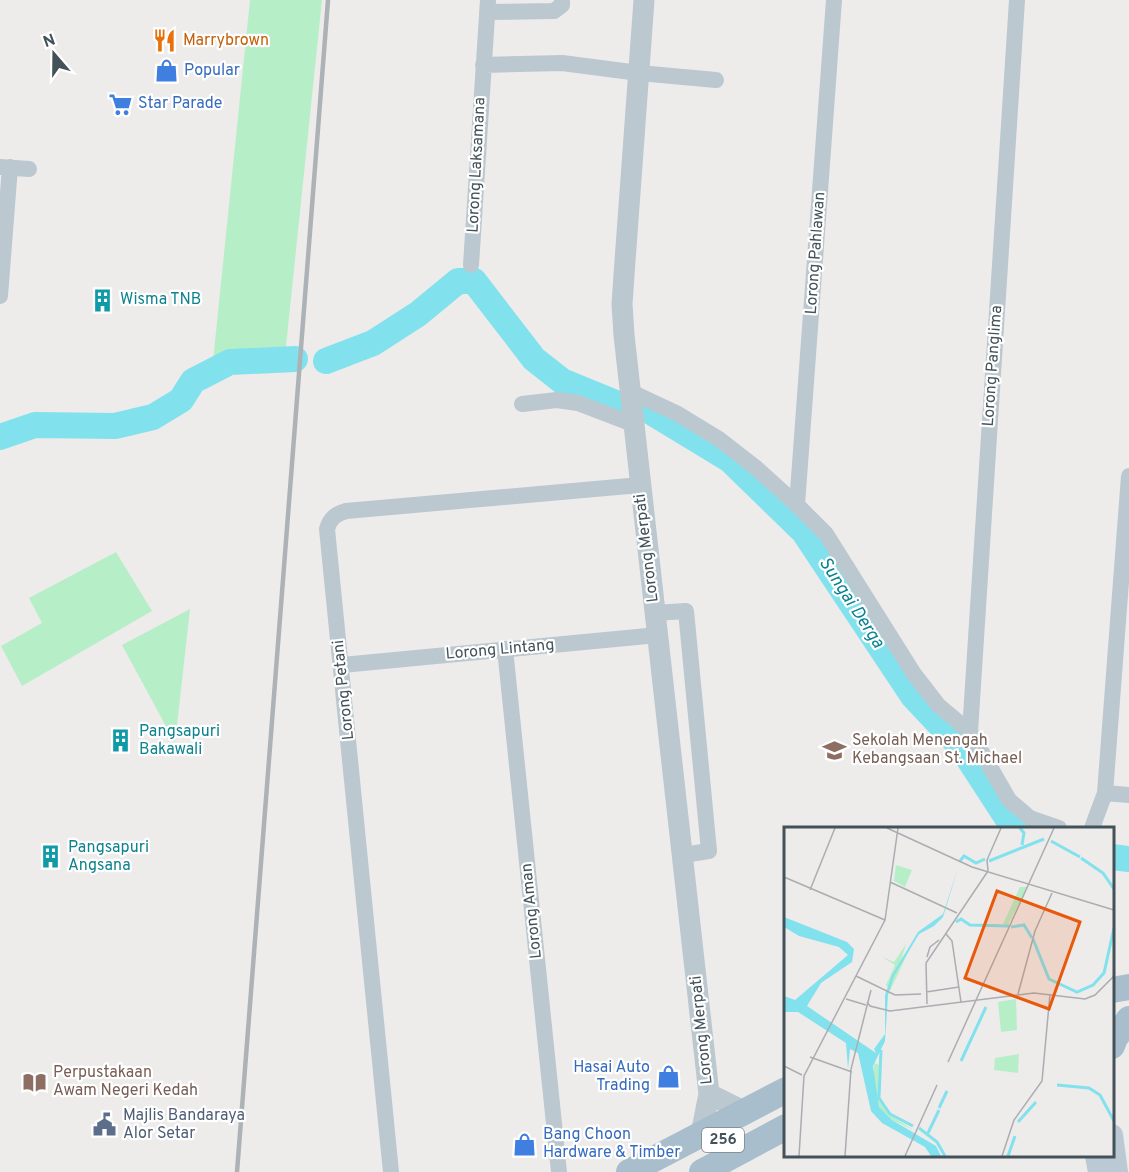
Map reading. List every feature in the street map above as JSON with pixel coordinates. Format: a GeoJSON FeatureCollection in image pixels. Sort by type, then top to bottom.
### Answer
{"type":"FeatureCollection","features":[{"type":"Feature","properties":{"kind":"main road"},"geometry":{"type":"LineString","coordinates":[[1114,990],[1129,987]]}},
{"type":"Feature","properties":{"kind":"main road"},"geometry":{"type":"LineString","coordinates":[[1114,1012],[1129,1008]]}},
{"type":"Feature","properties":{"kind":"main road"},"geometry":{"type":"LineString","coordinates":[[1114,1042],[1129,1019]]}},
{"type":"Feature","properties":{"kind":"main road"},"geometry":{"type":"LineString","coordinates":[[629,1172],[784,1091]]}},
{"type":"Feature","properties":{"kind":"main road","name":"256"},"geometry":{"type":"LineString","coordinates":[[661,1172],[784,1108]]}},
{"type":"Feature","properties":{"kind":"main road"},"geometry":{"type":"LineString","coordinates":[[702,1172],[784,1128]]}},
{"type":"Feature","properties":{"kind":"main road"},"geometry":{"type":"LineString","coordinates":[[1114,1142],[1118,1172]]}},
{"type":"Feature","properties":{"kind":"main road"},"geometry":{"type":"LineString","coordinates":[[1096,1157],[1099,1172]]}},
{"type":"Feature","properties":{"kind":"street"},"geometry":{"type":"LineString","coordinates":[[488,6],[554,11],[562,6],[562,0]]}},
{"type":"Feature","properties":{"kind":"street","name":"Lorong Merpati"},"geometry":{"type":"LineString","coordinates":[[644,0],[622,304],[629,390],[709,1094],[702,1134]]}},
{"type":"Feature","properties":{"kind":"street","name":"Lorong Pahlawan"},"geometry":{"type":"LineString","coordinates":[[798,505],[834,0]]}},
{"type":"Feature","properties":{"kind":"street","name":"Lorong Panglima"},"geometry":{"type":"LineString","coordinates":[[970,732],[1017,0]]}},
{"type":"Feature","properties":{"kind":"street","name":"Lorong Laksamana"},"geometry":{"type":"LineString","coordinates":[[471,265],[488,6]]}},
{"type":"Feature","properties":{"kind":"street"},"geometry":{"type":"LineString","coordinates":[[483,65],[562,63],[716,80]]}},
{"type":"Feature","properties":{"kind":"street"},"geometry":{"type":"LineString","coordinates":[[0,296],[5,167],[29,169]]}},
{"type":"Feature","properties":{"kind":"street"},"geometry":{"type":"LineString","coordinates":[[629,390],[678,414],[719,439],[798,505],[826,534],[914,674],[938,705],[970,732],[1009,800],[1030,818],[1056,827]]}},
{"type":"Feature","properties":{"kind":"street"},"geometry":{"type":"LineString","coordinates":[[522,404],[557,400],[578,403],[633,424]]}},
{"type":"Feature","properties":{"kind":"street"},"geometry":{"type":"LineString","coordinates":[[1092,827],[1105,793],[1125,573],[1129,476]]}},
{"type":"Feature","properties":{"kind":"street","name":"Lorong Petani"},"geometry":{"type":"LineString","coordinates":[[391,1172],[327,528],[333,516],[346,511],[640,486]]}},
{"type":"Feature","properties":{"kind":"street"},"geometry":{"type":"LineString","coordinates":[[655,613],[686,612],[709,851],[683,855]]}},
{"type":"Feature","properties":{"kind":"street","name":"Lorong Lintang"},"geometry":{"type":"LineString","coordinates":[[342,665],[658,635]]}},
{"type":"Feature","properties":{"kind":"street","name":"Lorong Aman"},"geometry":{"type":"LineString","coordinates":[[505,649],[559,1172]]}},
{"type":"Feature","properties":{"kind":"street"},"geometry":{"type":"LineString","coordinates":[[1105,793],[1129,795]]}},
{"type":"Feature","properties":{"kind":"street"},"geometry":{"type":"LineString","coordinates":[[709,1094],[745,1112]]}},
{"type":"Feature","properties":{"kind":"green space"},"geometry":{"type":"Polygon","coordinates":[[[250,0],[322,0],[285,356],[213,361],[250,0]]]}},
{"type":"Feature","properties":{"kind":"green space"},"geometry":{"type":"Polygon","coordinates":[[[116,552],[152,611],[22,686],[1,646],[42,623],[29,598],[116,552]]]}},
{"type":"Feature","properties":{"kind":"green space"},"geometry":{"type":"Polygon","coordinates":[[[190,609],[175,743],[122,645],[190,609]]]}},
{"type":"Feature","properties":{"kind":"waterway","name":"Sungai Derga"},"geometry":{"type":"LineString","coordinates":[[326,361],[373,343],[418,314],[458,281],[474,281],[534,359],[562,381],[623,406]]}},
{"type":"Feature","properties":{"kind":"waterway","name":"Sungai Derga"},"geometry":{"type":"LineString","coordinates":[[0,437],[35,425],[115,426],[153,417],[181,400],[193,381],[230,362],[295,359]]}},
{"type":"Feature","properties":{"kind":"waterway","name":"Sungai Derga"},"geometry":{"type":"LineString","coordinates":[[646,409],[730,460],[804,532],[913,696],[961,747],[1009,821],[1022,827]]}},
{"type":"Feature","properties":{"kind":"waterway","name":"Sungai Derga"},"geometry":{"type":"LineString","coordinates":[[1114,857],[1129,859]]}},
{"type":"Feature","properties":{"kind":"railway"},"geometry":{"type":"LineString","coordinates":[[237,1172],[328,0]]}},
{"type":"Feature","properties":{"kind":"place","name":"Marrybrown"},"geometry":{"type":"Point","coordinates":[165,41]}},
{"type":"Feature","properties":{"kind":"place","name":"Popular"},"geometry":{"type":"Point","coordinates":[166,71]}},
{"type":"Feature","properties":{"kind":"place","name":"Star Parade"},"geometry":{"type":"Point","coordinates":[120,104]}},
{"type":"Feature","properties":{"kind":"place","name":"Wisma TNB"},"geometry":{"type":"Point","coordinates":[102,300]}},
{"type":"Feature","properties":{"kind":"place","name":"Pangsapuri Bakawali"},"geometry":{"type":"Point","coordinates":[121,741]}},
{"type":"Feature","properties":{"kind":"place","name":"Sekolah Menengah Kebangsaan St. Michael"},"geometry":{"type":"Point","coordinates":[834,750]}},
{"type":"Feature","properties":{"kind":"place","name":"Pangsapuri Angsana"},"geometry":{"type":"Point","coordinates":[50,857]}},
{"type":"Feature","properties":{"kind":"place","name":"Hasai Auto Trading"},"geometry":{"type":"Point","coordinates":[668,1077]}},
{"type":"Feature","properties":{"kind":"place","name":"Perpustakaan Awam Negeri Kedah"},"geometry":{"type":"Point","coordinates":[35,1082]}},
{"type":"Feature","properties":{"kind":"place","name":"Majlis Bandaraya Alor Setar"},"geometry":{"type":"Point","coordinates":[105,1125]}},
{"type":"Feature","properties":{"kind":"place","name":"Bang Choon Hardware & Timber"},"geometry":{"type":"Point","coordinates":[525,1144]}}]}
